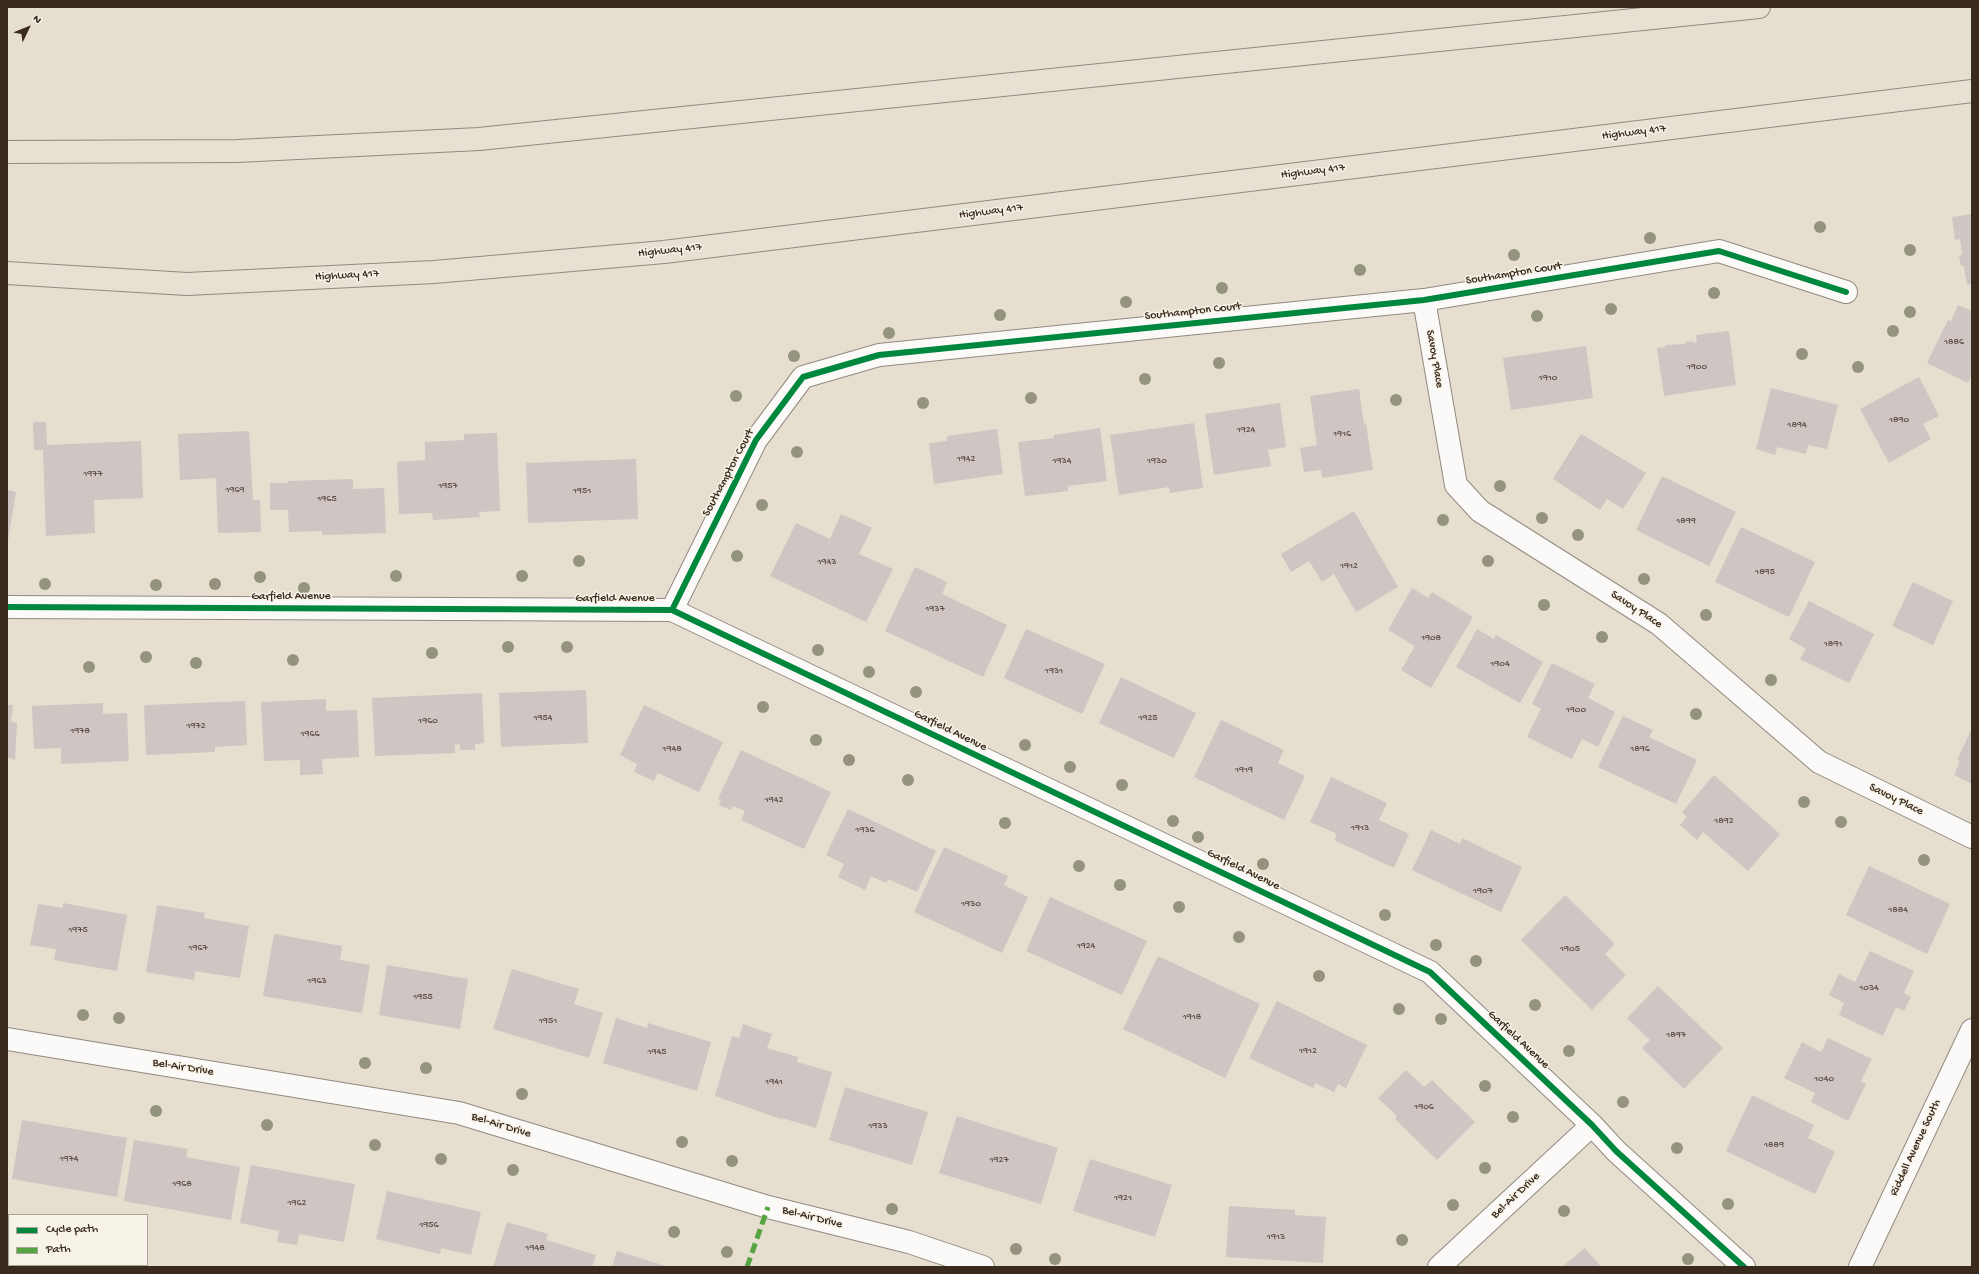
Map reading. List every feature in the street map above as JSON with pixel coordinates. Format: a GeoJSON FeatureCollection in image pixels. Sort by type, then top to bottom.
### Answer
{"type":"FeatureCollection","features":[{"type":"Feature","properties":{"kind":"highway"},"geometry":{"type":"LineString","coordinates":[[1691,15],[1722,7]]}},
{"type":"Feature","properties":{"kind":"highway"},"geometry":{"type":"LineString","coordinates":[[7,152],[237,151],[479,140],[1759,7]]}},
{"type":"Feature","properties":{"kind":"highway","name":"Highway 417"},"geometry":{"type":"LineString","coordinates":[[7,273],[187,284],[434,272],[664,252],[1972,91]]}},
{"type":"Feature","properties":{"kind":"street","name":"Southampton Court"},"geometry":{"type":"LineString","coordinates":[[672,610],[756,440],[802,377],[879,355],[1424,300],[1719,251],[1846,292]]}},
{"type":"Feature","properties":{"kind":"street","name":"Savoy Place"},"geometry":{"type":"LineString","coordinates":[[1424,300],[1456,485],[1480,511],[1659,624],[1819,762],[1972,837]]}},
{"type":"Feature","properties":{"kind":"street","name":"Garfield Avenue"},"geometry":{"type":"LineString","coordinates":[[7,607],[672,610],[1430,972],[1592,1125],[1616,1151],[1744,1267]]}},
{"type":"Feature","properties":{"kind":"street","name":"Riddell Avenue South"},"geometry":{"type":"LineString","coordinates":[[1860,1267],[1972,1030]]}},
{"type":"Feature","properties":{"kind":"street","name":"Bel-Air Drive"},"geometry":{"type":"LineString","coordinates":[[7,1039],[459,1113],[768,1207],[909,1242],[983,1267]]}},
{"type":"Feature","properties":{"kind":"street","name":"Bel-Air Drive"},"geometry":{"type":"LineString","coordinates":[[1439,1267],[1592,1125]]}},
{"type":"Feature","properties":{"kind":"building"},"geometry":{"type":"Polygon","coordinates":[[[1972,214],[1972,284],[1967,285],[1964,266],[1961,266],[1959,255],[1962,255],[1960,239],[1955,240],[1952,217],[1972,214]]]}},
{"type":"Feature","properties":{"kind":"building"},"geometry":{"type":"Polygon","coordinates":[[[1958,305],[1972,311],[1972,375],[1968,383],[1927,363],[1948,320],[1951,321],[1958,305]]]}},
{"type":"Feature","properties":{"kind":"building"},"geometry":{"type":"Polygon","coordinates":[[[1729,331],[1736,385],[1664,396],[1657,348],[1666,347],[1665,345],[1685,344],[1685,342],[1697,342],[1696,335],[1729,331]]]}},
{"type":"Feature","properties":{"kind":"building"},"geometry":{"type":"Polygon","coordinates":[[[1586,346],[1593,398],[1511,410],[1503,358],[1586,346]]]}},
{"type":"Feature","properties":{"kind":"building"},"geometry":{"type":"Polygon","coordinates":[[[1919,377],[1939,416],[1923,424],[1931,439],[1889,463],[1860,409],[1919,377]]]}},
{"type":"Feature","properties":{"kind":"building"},"geometry":{"type":"Polygon","coordinates":[[[1771,388],[1838,405],[1827,449],[1808,445],[1806,454],[1777,447],[1775,455],[1756,449],[1771,388]]]}},
{"type":"Feature","properties":{"kind":"building"},"geometry":{"type":"Polygon","coordinates":[[[1359,389],[1373,470],[1322,478],[1321,470],[1304,472],[1300,448],[1317,445],[1310,396],[1359,389]]]}},
{"type":"Feature","properties":{"kind":"building"},"geometry":{"type":"Polygon","coordinates":[[[1280,403],[1286,447],[1268,450],[1271,466],[1214,475],[1205,414],[1280,403]]]}},
{"type":"Feature","properties":{"kind":"building"},"geometry":{"type":"Polygon","coordinates":[[[33,422],[46,422],[47,445],[141,441],[143,498],[94,500],[95,533],[46,536],[43,450],[34,450],[33,422]]]}},
{"type":"Feature","properties":{"kind":"building"},"geometry":{"type":"Polygon","coordinates":[[[1194,423],[1203,488],[1170,493],[1169,487],[1119,495],[1110,435],[1194,423]]]}},
{"type":"Feature","properties":{"kind":"building"},"geometry":{"type":"Polygon","coordinates":[[[1100,428],[1107,481],[1068,486],[1068,491],[1025,496],[1018,442],[1054,438],[1054,435],[1100,428]]]}},
{"type":"Feature","properties":{"kind":"building"},"geometry":{"type":"Polygon","coordinates":[[[997,429],[1003,474],[934,484],[929,443],[947,441],[947,436],[997,429]]]}},
{"type":"Feature","properties":{"kind":"building"},"geometry":{"type":"Polygon","coordinates":[[[249,431],[253,500],[260,500],[261,532],[218,533],[216,478],[180,480],[178,434],[249,431]]]}},
{"type":"Feature","properties":{"kind":"building"},"geometry":{"type":"Polygon","coordinates":[[[497,433],[500,511],[479,512],[480,517],[433,520],[432,513],[399,514],[397,462],[425,460],[425,442],[464,440],[464,434],[497,433]]]}},
{"type":"Feature","properties":{"kind":"building"},"geometry":{"type":"Polygon","coordinates":[[[1581,434],[1646,473],[1623,509],[1607,499],[1600,510],[1553,479],[1581,434]]]}},
{"type":"Feature","properties":{"kind":"building"},"geometry":{"type":"Polygon","coordinates":[[[636,459],[638,519],[528,523],[526,463],[636,459]]]}},
{"type":"Feature","properties":{"kind":"building"},"geometry":{"type":"Polygon","coordinates":[[[1662,476],[1736,512],[1709,566],[1636,530],[1662,476]]]}},
{"type":"Feature","properties":{"kind":"building"},"geometry":{"type":"Polygon","coordinates":[[[353,479],[353,489],[384,488],[386,533],[322,535],[322,531],[289,532],[288,510],[270,510],[270,483],[353,479]]]}},
{"type":"Feature","properties":{"kind":"building"},"geometry":{"type":"Polygon","coordinates":[[[7,490],[16,492],[8,540],[7,540],[7,490]]]}},
{"type":"Feature","properties":{"kind":"building"},"geometry":{"type":"Polygon","coordinates":[[[1354,511],[1398,587],[1356,612],[1334,574],[1322,582],[1309,561],[1291,572],[1281,554],[1354,511]]]}},
{"type":"Feature","properties":{"kind":"building"},"geometry":{"type":"Polygon","coordinates":[[[841,514],[872,528],[859,554],[893,569],[866,622],[770,576],[796,523],[830,539],[841,514]]]}},
{"type":"Feature","properties":{"kind":"building"},"geometry":{"type":"Polygon","coordinates":[[[1741,527],[1815,562],[1789,617],[1715,582],[1741,527]]]}},
{"type":"Feature","properties":{"kind":"building"},"geometry":{"type":"Polygon","coordinates":[[[915,567],[947,582],[942,594],[1007,625],[983,677],[885,631],[915,567]]]}},
{"type":"Feature","properties":{"kind":"building"},"geometry":{"type":"Polygon","coordinates":[[[1913,582],[1953,601],[1933,645],[1892,626],[1913,582]]]}},
{"type":"Feature","properties":{"kind":"building"},"geometry":{"type":"Polygon","coordinates":[[[1412,588],[1428,598],[1432,592],[1473,617],[1431,688],[1401,670],[1415,646],[1388,630],[1412,588]]]}},
{"type":"Feature","properties":{"kind":"building"},"geometry":{"type":"Polygon","coordinates":[[[1809,601],[1874,634],[1849,683],[1800,659],[1806,649],[1789,639],[1809,601]]]}},
{"type":"Feature","properties":{"kind":"building"},"geometry":{"type":"Polygon","coordinates":[[[1026,629],[1105,664],[1082,714],[1004,678],[1026,629]]]}},
{"type":"Feature","properties":{"kind":"building"},"geometry":{"type":"Polygon","coordinates":[[[1477,629],[1494,639],[1496,635],[1543,662],[1520,703],[1456,667],[1477,629]]]}},
{"type":"Feature","properties":{"kind":"building"},"geometry":{"type":"Polygon","coordinates":[[[1552,663],[1595,684],[1588,698],[1615,712],[1598,747],[1582,739],[1572,759],[1527,737],[1541,709],[1532,704],[1552,663]]]}},
{"type":"Feature","properties":{"kind":"building"},"geometry":{"type":"Polygon","coordinates":[[[1121,677],[1196,713],[1174,758],[1099,723],[1121,677]]]}},
{"type":"Feature","properties":{"kind":"building"},"geometry":{"type":"Polygon","coordinates":[[[586,690],[588,743],[501,747],[499,693],[586,690]]]}},
{"type":"Feature","properties":{"kind":"building"},"geometry":{"type":"Polygon","coordinates":[[[482,693],[484,743],[475,744],[475,750],[460,750],[460,744],[455,745],[455,753],[375,756],[372,698],[482,693]]]}},
{"type":"Feature","properties":{"kind":"building"},"geometry":{"type":"Polygon","coordinates":[[[326,699],[326,711],[357,710],[359,757],[322,759],[323,774],[300,775],[300,760],[264,761],[261,702],[326,699]]]}},
{"type":"Feature","properties":{"kind":"building"},"geometry":{"type":"Polygon","coordinates":[[[245,701],[247,745],[215,747],[215,752],[146,755],[144,706],[245,701]]]}},
{"type":"Feature","properties":{"kind":"building"},"geometry":{"type":"Polygon","coordinates":[[[103,703],[103,714],[127,713],[129,761],[61,764],[61,748],[34,749],[32,706],[103,703]]]}},
{"type":"Feature","properties":{"kind":"building"},"geometry":{"type":"Polygon","coordinates":[[[7,705],[13,705],[11,722],[17,723],[15,760],[7,757],[7,705]]]}},
{"type":"Feature","properties":{"kind":"building"},"geometry":{"type":"Polygon","coordinates":[[[644,705],[723,742],[699,792],[658,773],[654,781],[634,772],[637,764],[620,755],[644,705]]]}},
{"type":"Feature","properties":{"kind":"building"},"geometry":{"type":"Polygon","coordinates":[[[1623,716],[1653,730],[1649,737],[1697,760],[1676,804],[1598,767],[1623,716]]]}},
{"type":"Feature","properties":{"kind":"building"},"geometry":{"type":"Polygon","coordinates":[[[1221,720],[1284,750],[1278,763],[1305,776],[1284,820],[1194,777],[1221,720]]]}},
{"type":"Feature","properties":{"kind":"building"},"geometry":{"type":"Polygon","coordinates":[[[1972,728],[1972,784],[1954,775],[1960,761],[1957,760],[1972,728]]]}},
{"type":"Feature","properties":{"kind":"building"},"geometry":{"type":"Polygon","coordinates":[[[741,750],[831,792],[804,849],[741,820],[745,811],[733,806],[731,810],[719,805],[721,800],[718,799],[741,750]]]}},
{"type":"Feature","properties":{"kind":"building"},"geometry":{"type":"Polygon","coordinates":[[[1714,775],[1780,834],[1748,871],[1703,832],[1697,840],[1680,825],[1687,817],[1682,812],[1714,775]]]}},
{"type":"Feature","properties":{"kind":"building"},"geometry":{"type":"Polygon","coordinates":[[[1331,777],[1387,803],[1379,820],[1409,834],[1394,868],[1334,840],[1337,834],[1310,822],[1331,777]]]}},
{"type":"Feature","properties":{"kind":"building"},"geometry":{"type":"Polygon","coordinates":[[[848,809],[936,851],[917,892],[888,879],[886,883],[871,876],[865,890],[838,877],[844,864],[826,855],[848,809]]]}},
{"type":"Feature","properties":{"kind":"building"},"geometry":{"type":"Polygon","coordinates":[[[1431,830],[1460,844],[1462,838],[1522,867],[1501,912],[1412,870],[1431,830]]]}},
{"type":"Feature","properties":{"kind":"building"},"geometry":{"type":"Polygon","coordinates":[[[944,847],[1008,876],[1004,885],[1028,897],[1002,953],[914,912],[944,847]]]}},
{"type":"Feature","properties":{"kind":"building"},"geometry":{"type":"Polygon","coordinates":[[[1869,866],[1950,904],[1927,954],[1846,915],[1869,866]]]}},
{"type":"Feature","properties":{"kind":"building"},"geometry":{"type":"Polygon","coordinates":[[[1565,895],[1615,944],[1605,954],[1626,975],[1592,1010],[1521,940],[1565,895]]]}},
{"type":"Feature","properties":{"kind":"building"},"geometry":{"type":"Polygon","coordinates":[[[1050,897],[1147,941],[1122,995],[1026,951],[1050,897]]]}},
{"type":"Feature","properties":{"kind":"building"},"geometry":{"type":"Polygon","coordinates":[[[63,903],[127,915],[117,971],[54,960],[56,949],[30,945],[38,904],[63,908],[63,903]]]}},
{"type":"Feature","properties":{"kind":"building"},"geometry":{"type":"Polygon","coordinates":[[[157,905],[205,913],[204,918],[249,926],[240,978],[195,971],[194,980],[146,972],[157,905]]]}},
{"type":"Feature","properties":{"kind":"building"},"geometry":{"type":"Polygon","coordinates":[[[274,934],[342,946],[340,960],[370,965],[362,1013],[263,996],[274,934]]]}},
{"type":"Feature","properties":{"kind":"building"},"geometry":{"type":"Polygon","coordinates":[[[1870,951],[1914,971],[1904,993],[1911,997],[1904,1011],[1896,1007],[1883,1036],[1839,1015],[1844,1003],[1829,995],[1839,974],[1855,982],[1870,951]]]}},
{"type":"Feature","properties":{"kind":"building"},"geometry":{"type":"Polygon","coordinates":[[[1158,956],[1260,1004],[1225,1078],[1123,1029],[1158,956]]]}},
{"type":"Feature","properties":{"kind":"building"},"geometry":{"type":"Polygon","coordinates":[[[387,965],[468,979],[460,1029],[379,1015],[387,965]]]}},
{"type":"Feature","properties":{"kind":"building"},"geometry":{"type":"Polygon","coordinates":[[[512,969],[579,989],[574,1004],[603,1013],[589,1058],[493,1029],[512,969]]]}},
{"type":"Feature","properties":{"kind":"building"},"geometry":{"type":"Polygon","coordinates":[[[1658,986],[1723,1048],[1684,1089],[1642,1048],[1650,1040],[1627,1018],[1658,986]]]}},
{"type":"Feature","properties":{"kind":"building"},"geometry":{"type":"Polygon","coordinates":[[[1277,1001],[1367,1045],[1346,1088],[1338,1084],[1334,1092],[1315,1083],[1313,1088],[1249,1058],[1277,1001]]]}},
{"type":"Feature","properties":{"kind":"building"},"geometry":{"type":"Polygon","coordinates":[[[616,1018],[647,1028],[648,1023],[711,1042],[697,1091],[603,1063],[616,1018]]]}},
{"type":"Feature","properties":{"kind":"building"},"geometry":{"type":"Polygon","coordinates":[[[743,1024],[772,1034],[767,1048],[798,1057],[797,1062],[832,1072],[816,1128],[782,1118],[781,1119],[715,1096],[732,1036],[739,1038],[743,1024]]]}},
{"type":"Feature","properties":{"kind":"building"},"geometry":{"type":"Polygon","coordinates":[[[1828,1038],[1872,1059],[1861,1081],[1866,1084],[1848,1121],[1811,1102],[1815,1093],[1784,1078],[1802,1042],[1821,1052],[1828,1038]]]}},
{"type":"Feature","properties":{"kind":"building"},"geometry":{"type":"Polygon","coordinates":[[[1406,1070],[1424,1087],[1432,1080],[1475,1122],[1437,1160],[1395,1119],[1397,1116],[1378,1098],[1406,1070]]]}},
{"type":"Feature","properties":{"kind":"building"},"geometry":{"type":"Polygon","coordinates":[[[845,1087],[928,1112],[912,1165],[829,1140],[845,1087]]]}},
{"type":"Feature","properties":{"kind":"building"},"geometry":{"type":"Polygon","coordinates":[[[1752,1095],[1814,1125],[1808,1138],[1835,1152],[1815,1194],[1726,1151],[1752,1095]]]}},
{"type":"Feature","properties":{"kind":"building"},"geometry":{"type":"Polygon","coordinates":[[[957,1116],[1058,1148],[1041,1204],[939,1173],[957,1116]]]}},
{"type":"Feature","properties":{"kind":"building"},"geometry":{"type":"Polygon","coordinates":[[[22,1120],[127,1138],[117,1197],[12,1179],[22,1120]]]}},
{"type":"Feature","properties":{"kind":"building"},"geometry":{"type":"Polygon","coordinates":[[[134,1140],[188,1149],[186,1157],[240,1167],[231,1220],[124,1201],[134,1140]]]}},
{"type":"Feature","properties":{"kind":"building"},"geometry":{"type":"Polygon","coordinates":[[[1090,1159],[1172,1185],[1155,1237],[1073,1211],[1090,1159]]]}},
{"type":"Feature","properties":{"kind":"building"},"geometry":{"type":"Polygon","coordinates":[[[251,1165],[355,1184],[344,1242],[299,1234],[297,1245],[277,1242],[279,1231],[240,1223],[251,1165]]]}},
{"type":"Feature","properties":{"kind":"building"},"geometry":{"type":"Polygon","coordinates":[[[387,1191],[481,1212],[471,1255],[441,1248],[440,1254],[376,1239],[387,1191]]]}},
{"type":"Feature","properties":{"kind":"building"},"geometry":{"type":"Polygon","coordinates":[[[1229,1206],[1295,1210],[1295,1215],[1326,1217],[1323,1263],[1226,1257],[1229,1206]]]}},
{"type":"Feature","properties":{"kind":"building"},"geometry":{"type":"Polygon","coordinates":[[[507,1222],[548,1234],[546,1240],[596,1255],[592,1267],[493,1267],[507,1222]]]}},
{"type":"Feature","properties":{"kind":"building"},"geometry":{"type":"Polygon","coordinates":[[[1585,1248],[1601,1267],[1562,1267],[1585,1248]]]}},
{"type":"Feature","properties":{"kind":"building"},"geometry":{"type":"Polygon","coordinates":[[[617,1251],[669,1267],[612,1267],[617,1251]]]}},
{"type":"Feature","properties":{"kind":"marked path"},"geometry":{"type":"LineString","coordinates":[[747,1267],[768,1207]]}},
{"type":"Feature","properties":{"kind":"cycle path"},"geometry":{"type":"LineString","coordinates":[[672,610],[756,440],[803,377],[879,355],[1424,300],[1719,251],[1846,292]]}},
{"type":"Feature","properties":{"kind":"cycle path"},"geometry":{"type":"LineString","coordinates":[[7,607],[672,610],[1430,972],[1592,1125],[1616,1151],[1744,1267]]}}]}
